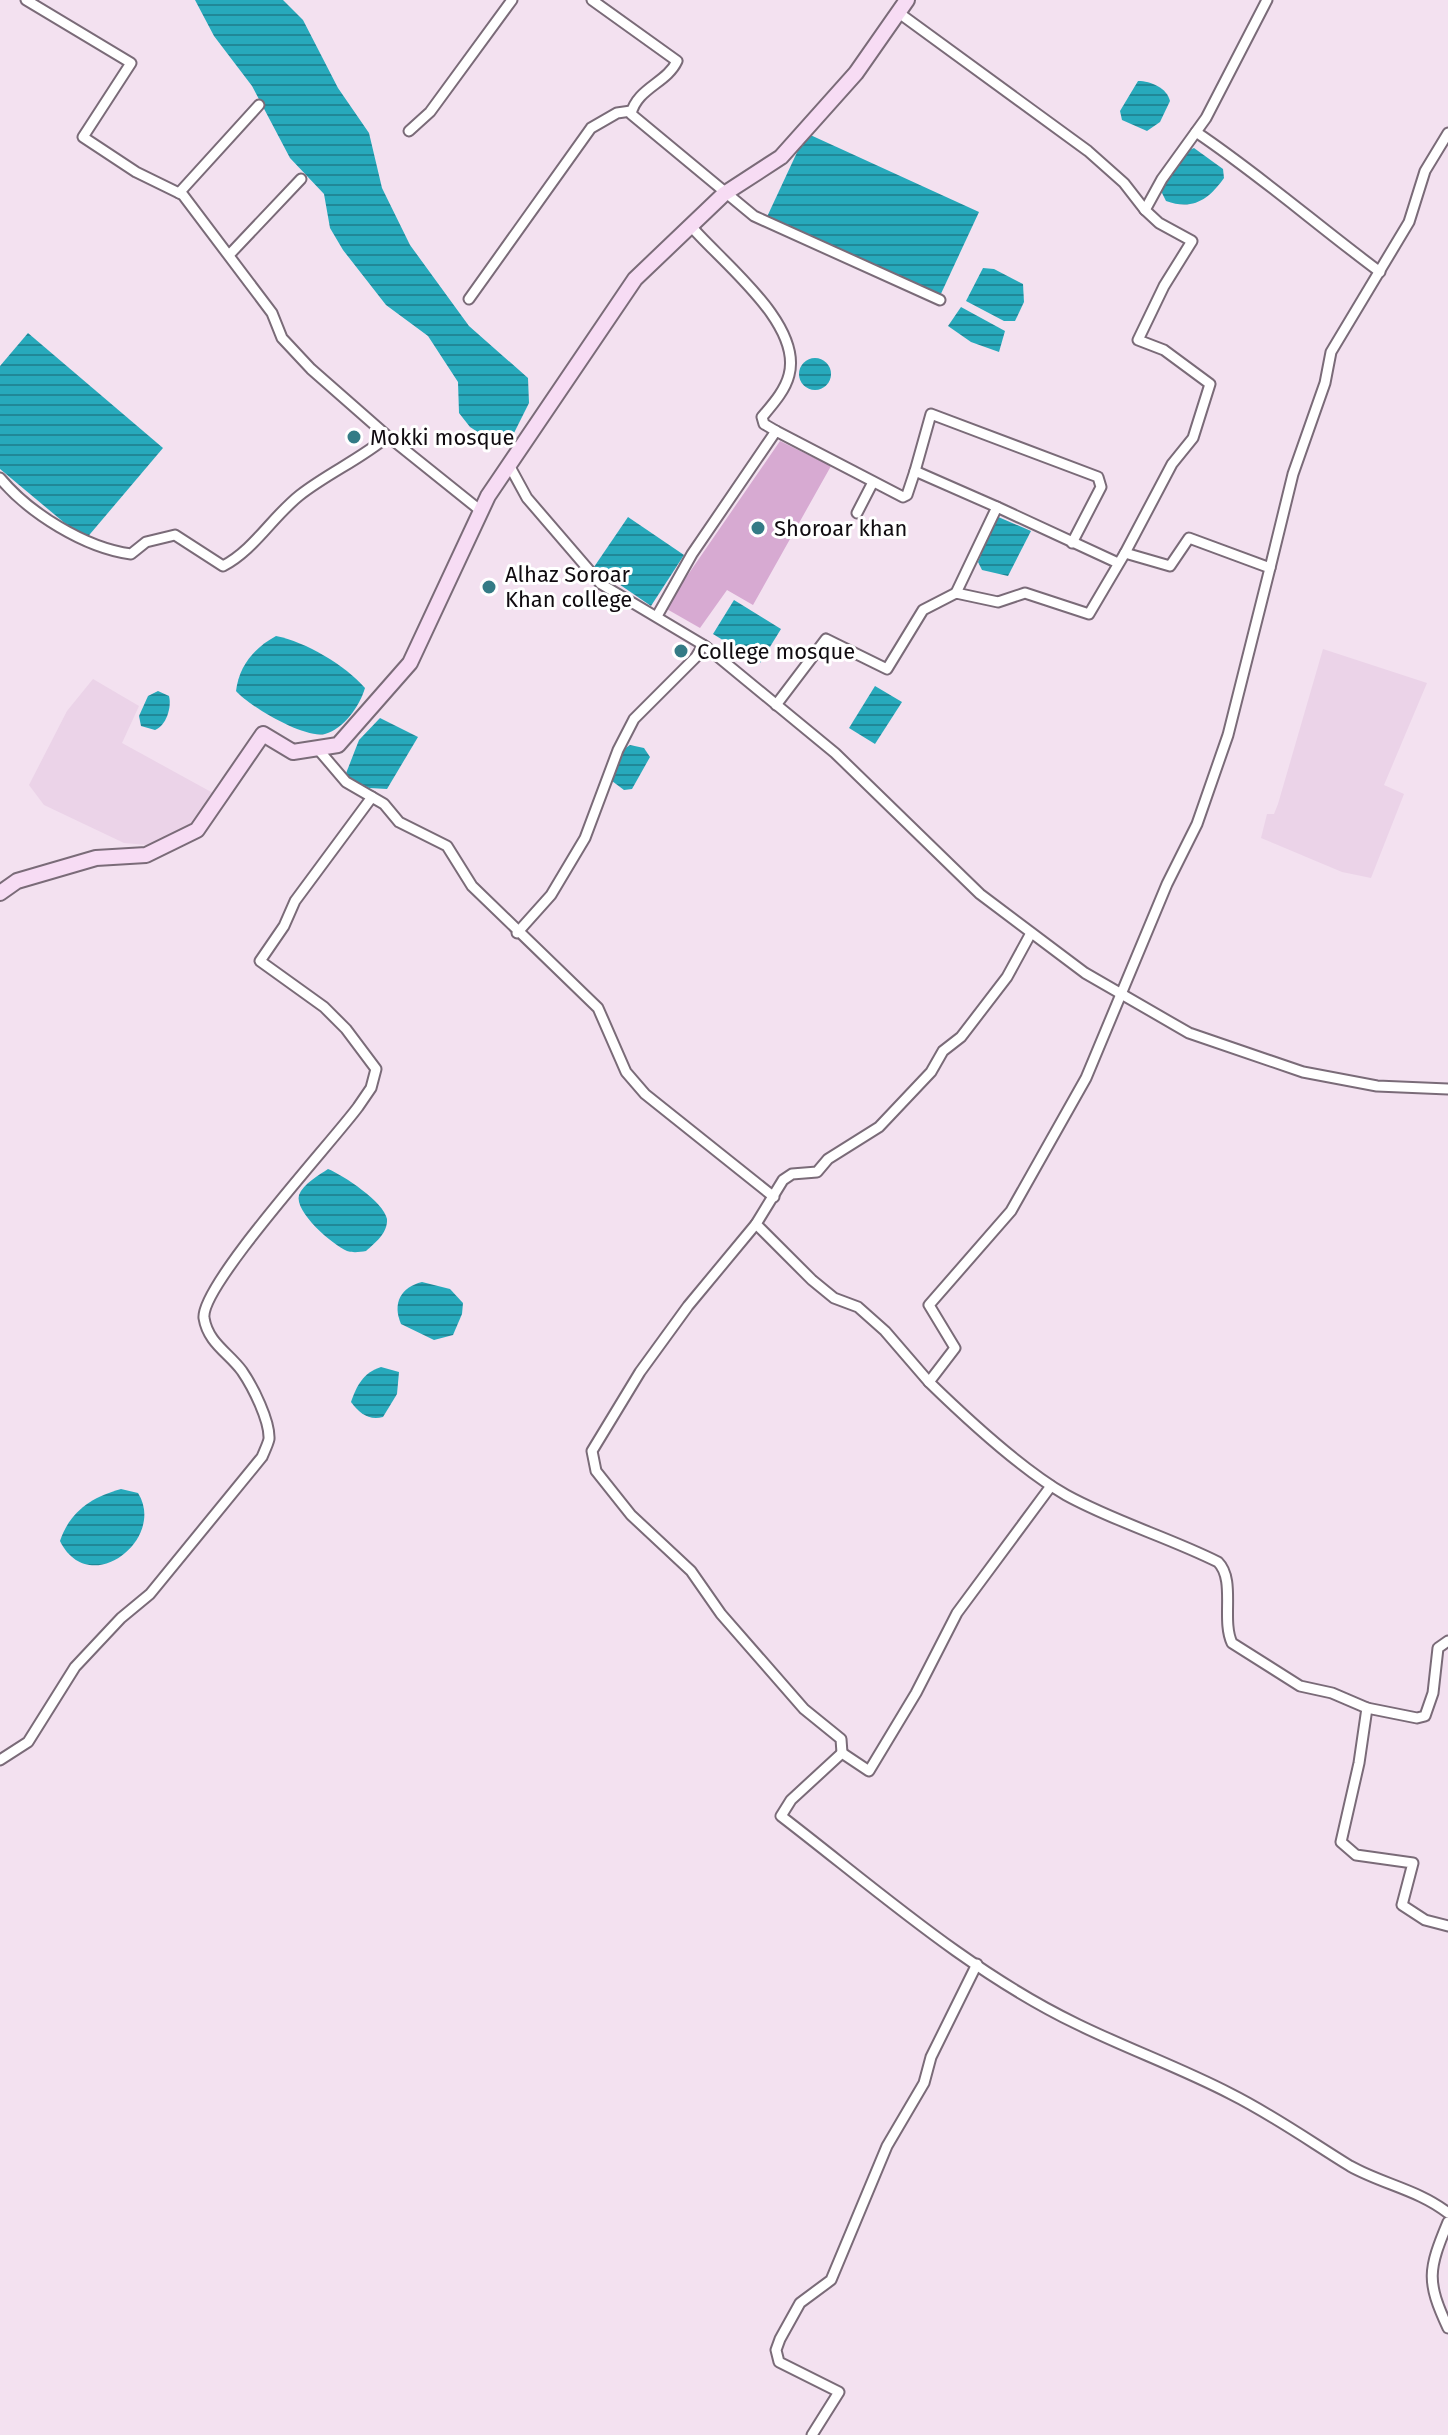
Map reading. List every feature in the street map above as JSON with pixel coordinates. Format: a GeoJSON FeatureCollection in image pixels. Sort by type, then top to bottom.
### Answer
{"type":"FeatureCollection","features":[{"type":"Feature","properties":{"kind":"street"},"geometry":{"type":"LineString","coordinates":[[26,0],[131,63],[83,137],[136,172],[179,193],[230,254],[272,313],[282,338],[311,369],[481,511]]}},
{"type":"Feature","properties":{"kind":"street"},"geometry":{"type":"LineString","coordinates":[[409,131],[430,112],[512,0]]}},
{"type":"Feature","properties":{"kind":"street"},"geometry":{"type":"LineString","coordinates":[[469,299],[591,128],[617,113],[631,111],[648,87],[677,61],[592,0]]}},
{"type":"Feature","properties":{"kind":"street"},"geometry":{"type":"LineString","coordinates":[[1145,210],[1196,132],[1267,0]]}},
{"type":"Feature","properties":{"kind":"street"},"geometry":{"type":"LineString","coordinates":[[0,893],[17,881],[96,858],[146,855],[197,830],[263,734],[293,752],[338,745],[410,663],[481,511],[635,279],[724,194],[781,157],[856,73],[903,7],[1088,151],[1124,183],[1159,223],[1192,241],[1164,286],[1138,340],[1164,350],[1210,384],[1193,438],[1172,464],[1097,605],[1085,615],[1025,593],[998,602],[956,593]]}},
{"type":"Feature","properties":{"kind":"street"},"geometry":{"type":"LineString","coordinates":[[179,193],[259,105]]}},
{"type":"Feature","properties":{"kind":"street"},"geometry":{"type":"LineString","coordinates":[[631,111],[647,131],[724,194],[772,227],[940,300]]}},
{"type":"Feature","properties":{"kind":"street"},"geometry":{"type":"LineString","coordinates":[[1196,132],[1257,173],[1328,234],[1380,272]]}},
{"type":"Feature","properties":{"kind":"street"},"geometry":{"type":"LineString","coordinates":[[929,1382],[955,1348],[929,1305],[1011,1211],[1086,1078],[1167,884],[1197,824],[1228,735],[1293,474],[1325,383],[1331,352],[1409,222],[1425,171],[1448,133]]}},
{"type":"Feature","properties":{"kind":"street"},"geometry":{"type":"LineString","coordinates":[[230,254],[301,179]]}},
{"type":"Feature","properties":{"kind":"street"},"geometry":{"type":"LineString","coordinates":[[690,225],[774,314],[790,360],[789,375],[782,391],[762,417],[764,424],[905,497],[931,414],[1098,477],[1101,487],[1072,543]]}},
{"type":"Feature","properties":{"kind":"street"},"geometry":{"type":"LineString","coordinates":[[657,616],[692,554],[776,431]]}},
{"type":"Feature","properties":{"kind":"street"},"geometry":{"type":"LineString","coordinates":[[0,478],[14,495],[86,543],[131,554],[146,542],[175,535],[223,566],[242,556],[298,496],[352,464],[388,436]]}},
{"type":"Feature","properties":{"kind":"street"},"geometry":{"type":"LineString","coordinates":[[509,465],[527,498],[601,584],[703,645],[835,753],[980,894],[1120,996],[1189,1033],[1303,1072],[1377,1086],[1448,1089]]}},
{"type":"Feature","properties":{"kind":"street"},"geometry":{"type":"LineString","coordinates":[[915,471],[1118,563]]}},
{"type":"Feature","properties":{"kind":"street"},"geometry":{"type":"LineString","coordinates":[[857,513],[873,482]]}},
{"type":"Feature","properties":{"kind":"street"},"geometry":{"type":"LineString","coordinates":[[776,705],[826,639],[887,669],[923,610],[956,593],[997,507]]}},
{"type":"Feature","properties":{"kind":"street"},"geometry":{"type":"LineString","coordinates":[[1125,553],[1170,566],[1187,539],[1193,538],[1270,568]]}},
{"type":"Feature","properties":{"kind":"street"},"geometry":{"type":"LineString","coordinates":[[517,933],[551,895],[585,838],[618,750],[634,719],[696,657],[703,645]]}},
{"type":"Feature","properties":{"kind":"street"},"geometry":{"type":"LineString","coordinates":[[317,748],[346,782],[384,804],[399,822],[447,846],[472,886],[517,933],[559,968],[598,1008],[626,1072],[645,1094],[774,1197]]}},
{"type":"Feature","properties":{"kind":"street"},"geometry":{"type":"LineString","coordinates":[[0,1760],[28,1742],[75,1667],[121,1618],[150,1594],[262,1457],[269,1439],[263,1416],[242,1371],[215,1345],[204,1316],[210,1296],[358,1107],[371,1088],[376,1069],[346,1029],[324,1007],[260,961],[284,926],[295,901],[372,797]]}},
{"type":"Feature","properties":{"kind":"street"},"geometry":{"type":"LineString","coordinates":[[842,1753],[841,1739],[804,1709],[721,1614],[691,1571],[631,1515],[596,1471],[592,1451],[640,1372],[688,1306],[756,1224],[783,1180],[792,1174],[817,1172],[828,1159],[879,1127],[931,1072],[943,1051],[961,1037],[1007,977],[1031,933]]}},
{"type":"Feature","properties":{"kind":"street"},"geometry":{"type":"LineString","coordinates":[[756,1224],[834,1298],[858,1307],[885,1331],[929,1382],[978,1427],[1051,1486],[1102,1513],[1218,1562],[1226,1578],[1228,1634],[1232,1643],[1300,1686],[1332,1693],[1367,1708],[1417,1718],[1425,1716],[1432,1701],[1438,1648],[1448,1641]]}},
{"type":"Feature","properties":{"kind":"street"},"geometry":{"type":"LineString","coordinates":[[842,1753],[869,1771],[916,1693],[957,1613],[1051,1486]]}},
{"type":"Feature","properties":{"kind":"street"},"geometry":{"type":"LineString","coordinates":[[1367,1708],[1359,1763],[1341,1842],[1356,1855],[1413,1863],[1402,1905],[1425,1920],[1448,1926]]}},
{"type":"Feature","properties":{"kind":"street"},"geometry":{"type":"LineString","coordinates":[[842,1753],[791,1800],[781,1816],[885,1898],[1018,1992],[1156,2062],[1234,2095],[1324,2147],[1350,2166],[1434,2202],[1448,2213]]}},
{"type":"Feature","properties":{"kind":"street"},"geometry":{"type":"LineString","coordinates":[[812,2435],[839,2392],[779,2362],[776,2350],[800,2303],[831,2280],[883,2155],[924,2083],[931,2057],[977,1964]]}},
{"type":"Feature","properties":{"kind":"street"},"geometry":{"type":"LineString","coordinates":[[1448,2222],[1438,2246],[1431,2281],[1431,2291],[1448,2328]]}},
{"type":"Feature","properties":{"kind":"shaded area","name":"Shoroar khan"},"geometry":{"type":"Polygon","coordinates":[[[780,441],[831,466],[753,605],[727,590],[700,628],[665,608],[780,441]]]}},
{"type":"Feature","properties":{"kind":"shaded area"},"geometry":{"type":"Polygon","coordinates":[[[1323,649],[1427,683],[1384,785],[1404,794],[1371,878],[1342,872],[1261,838],[1267,814],[1274,814],[1278,804],[1323,649]]]}},
{"type":"Feature","properties":{"kind":"shaded area"},"geometry":{"type":"Polygon","coordinates":[[[93,679],[139,706],[122,743],[213,793],[201,816],[171,837],[148,845],[124,843],[44,805],[29,785],[67,711],[93,679]]]}},
{"type":"Feature","properties":{"kind":"water"},"geometry":{"type":"Polygon","coordinates":[[[195,0],[283,0],[303,20],[338,88],[369,133],[382,188],[410,245],[469,326],[528,378],[529,403],[514,433],[487,438],[470,427],[459,413],[458,382],[428,336],[386,305],[343,250],[330,228],[324,194],[290,158],[252,86],[214,36],[195,0]]]}},
{"type":"Feature","properties":{"kind":"water"},"geometry":{"type":"Polygon","coordinates":[[[1138,81],[1158,86],[1166,92],[1170,101],[1160,122],[1147,131],[1122,120],[1120,111],[1138,81]]]}},
{"type":"Feature","properties":{"kind":"water"},"geometry":{"type":"Polygon","coordinates":[[[806,133],[979,212],[939,298],[766,219],[806,133]]]}},
{"type":"Feature","properties":{"kind":"water"},"geometry":{"type":"Polygon","coordinates":[[[1194,148],[1223,169],[1224,178],[1200,201],[1184,205],[1166,201],[1161,191],[1166,178],[1178,160],[1194,148]]]}},
{"type":"Feature","properties":{"kind":"water"},"geometry":{"type":"Polygon","coordinates":[[[983,268],[994,269],[1023,284],[1024,302],[1015,321],[1004,321],[966,301],[983,268]]]}},
{"type":"Feature","properties":{"kind":"water"},"geometry":{"type":"Polygon","coordinates":[[[961,307],[1005,331],[999,352],[971,342],[948,326],[961,307]]]}},
{"type":"Feature","properties":{"kind":"water"},"geometry":{"type":"Polygon","coordinates":[[[28,333],[163,448],[85,540],[0,469],[0,366],[28,333]]]}},
{"type":"Feature","properties":{"kind":"water"},"geometry":{"type":"Polygon","coordinates":[[[815,358],[827,362],[831,374],[827,386],[815,390],[803,386],[799,374],[803,362],[815,358]]]}},
{"type":"Feature","properties":{"kind":"water"},"geometry":{"type":"Polygon","coordinates":[[[996,516],[1031,531],[1008,576],[982,570],[978,562],[996,516]]]}},
{"type":"Feature","properties":{"kind":"water"},"geometry":{"type":"Polygon","coordinates":[[[628,517],[684,555],[651,606],[594,567],[628,517]]]}},
{"type":"Feature","properties":{"kind":"water"},"geometry":{"type":"Polygon","coordinates":[[[734,600],[781,629],[760,663],[713,634],[734,600]]]}},
{"type":"Feature","properties":{"kind":"water"},"geometry":{"type":"Polygon","coordinates":[[[276,636],[300,643],[324,656],[365,688],[355,709],[339,727],[325,734],[304,732],[264,713],[236,691],[240,674],[249,659],[276,636]]]}},
{"type":"Feature","properties":{"kind":"water"},"geometry":{"type":"Polygon","coordinates":[[[875,686],[902,702],[875,744],[849,728],[875,686]]]}},
{"type":"Feature","properties":{"kind":"water"},"geometry":{"type":"Polygon","coordinates":[[[158,691],[169,696],[170,705],[165,720],[155,730],[141,726],[139,716],[148,696],[158,691]]]}},
{"type":"Feature","properties":{"kind":"water"},"geometry":{"type":"Polygon","coordinates":[[[380,718],[418,737],[387,789],[369,788],[345,776],[359,740],[380,718]]]}},
{"type":"Feature","properties":{"kind":"water"},"geometry":{"type":"Polygon","coordinates":[[[630,745],[644,748],[650,757],[632,789],[624,790],[612,781],[619,756],[630,745]]]}},
{"type":"Feature","properties":{"kind":"water"},"geometry":{"type":"Polygon","coordinates":[[[328,1169],[362,1190],[384,1212],[387,1219],[385,1229],[366,1251],[352,1252],[341,1248],[324,1235],[302,1210],[299,1202],[301,1191],[328,1169]]]}},
{"type":"Feature","properties":{"kind":"water"},"geometry":{"type":"Polygon","coordinates":[[[422,1282],[450,1289],[463,1303],[453,1335],[434,1340],[401,1324],[398,1316],[400,1297],[422,1282]]]}},
{"type":"Feature","properties":{"kind":"water"},"geometry":{"type":"Polygon","coordinates":[[[381,1367],[399,1372],[397,1394],[383,1417],[373,1418],[361,1413],[351,1402],[362,1380],[381,1367]]]}},
{"type":"Feature","properties":{"kind":"water"},"geometry":{"type":"Polygon","coordinates":[[[121,1489],[138,1493],[144,1511],[142,1528],[134,1544],[121,1556],[105,1564],[88,1565],[73,1558],[60,1541],[70,1521],[92,1501],[121,1489]]]}},
{"type":"Feature","properties":{"kind":"place","name":"Mokki mosque"},"geometry":{"type":"Point","coordinates":[354,437]}},
{"type":"Feature","properties":{"kind":"place","name":"Shoroar khan"},"geometry":{"type":"Point","coordinates":[758,528]}},
{"type":"Feature","properties":{"kind":"place","name":"Alhaz Soroar Khan college"},"geometry":{"type":"Point","coordinates":[489,587]}},
{"type":"Feature","properties":{"kind":"place","name":"College mosque"},"geometry":{"type":"Point","coordinates":[681,651]}}]}
